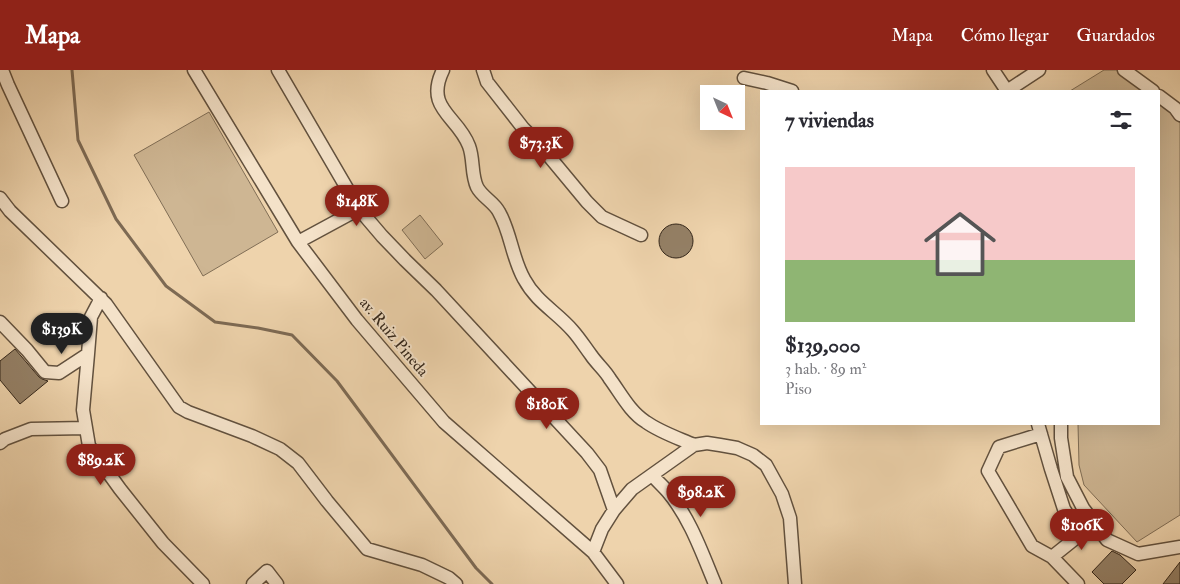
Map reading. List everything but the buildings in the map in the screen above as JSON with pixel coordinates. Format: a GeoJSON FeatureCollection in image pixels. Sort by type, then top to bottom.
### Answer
{"type":"FeatureCollection","features":[{"type":"Feature","properties":{"kind":"street"},"geometry":{"type":"LineString","coordinates":[[2,70],[62,201]]}},
{"type":"Feature","properties":{"kind":"street","name":"av. Ruiz Pineda"},"geometry":{"type":"LineString","coordinates":[[194,70],[298,242],[357,320],[444,422],[593,552],[617,584]]}},
{"type":"Feature","properties":{"kind":"street"},"geometry":{"type":"LineString","coordinates":[[278,70],[359,208],[382,236],[436,290],[587,453],[600,470],[614,510]]}},
{"type":"Feature","properties":{"kind":"street"},"geometry":{"type":"LineString","coordinates":[[443,70],[439,79],[438,96],[440,106],[463,133],[472,156],[474,181],[478,189],[497,208],[506,224],[510,244],[528,286],[542,303],[571,328],[582,341],[630,408],[645,422],[660,431],[694,445]]}},
{"type":"Feature","properties":{"kind":"street"},"geometry":{"type":"LineString","coordinates":[[483,70],[487,82],[523,128],[587,202],[602,217],[641,236]]}},
{"type":"Feature","properties":{"kind":"street"},"geometry":{"type":"LineString","coordinates":[[993,70],[1006,90]]}},
{"type":"Feature","properties":{"kind":"street"},"geometry":{"type":"LineString","coordinates":[[1009,90],[1039,70]]}},
{"type":"Feature","properties":{"kind":"street"},"geometry":{"type":"LineString","coordinates":[[1124,70],[1152,90]]}},
{"type":"Feature","properties":{"kind":"street"},"geometry":{"type":"LineString","coordinates":[[744,78],[789,90]]}},
{"type":"Feature","properties":{"kind":"street"},"geometry":{"type":"LineString","coordinates":[[1160,97],[1175,108],[1180,115]]}},
{"type":"Feature","properties":{"kind":"street"},"geometry":{"type":"LineString","coordinates":[[0,198],[10,211],[106,304],[179,407],[280,449],[298,463],[367,549],[422,564],[450,578],[456,584]]}},
{"type":"Feature","properties":{"kind":"street"},"geometry":{"type":"LineString","coordinates":[[298,242],[359,208]]}},
{"type":"Feature","properties":{"kind":"street"},"geometry":{"type":"LineString","coordinates":[[100,298],[91,317],[83,410],[89,446],[120,490],[164,543],[203,584]]}},
{"type":"Feature","properties":{"kind":"street"},"geometry":{"type":"LineString","coordinates":[[0,322],[45,372],[59,373],[88,354]]}},
{"type":"Feature","properties":{"kind":"street"},"geometry":{"type":"LineString","coordinates":[[1061,425],[1067,477],[1083,508],[1107,540],[1138,554],[1180,547]]}},
{"type":"Feature","properties":{"kind":"street"},"geometry":{"type":"LineString","coordinates":[[0,443],[31,428],[86,428]]}},
{"type":"Feature","properties":{"kind":"street"},"geometry":{"type":"LineString","coordinates":[[1078,584],[1052,557],[1032,546],[988,471],[1000,447],[1040,429],[1064,509],[1080,535]]}},
{"type":"Feature","properties":{"kind":"street"},"geometry":{"type":"LineString","coordinates":[[593,552],[602,529],[614,510],[632,489],[694,445],[707,443],[720,445],[737,448],[753,455],[766,465],[782,494],[790,518],[795,584]]}},
{"type":"Feature","properties":{"kind":"street"},"geometry":{"type":"LineString","coordinates":[[652,475],[668,493],[686,519],[699,544],[715,584]]}},
{"type":"Feature","properties":{"kind":"street"},"geometry":{"type":"LineString","coordinates":[[1052,557],[1095,524]]}},
{"type":"Feature","properties":{"kind":"street"},"geometry":{"type":"LineString","coordinates":[[253,584],[267,571],[276,584]]}},
{"type":"Feature","properties":{"kind":"shaded area"},"geometry":{"type":"Polygon","coordinates":[[[1104,70],[1117,70],[1145,90],[1072,90],[1104,70]]]}},
{"type":"Feature","properties":{"kind":"shaded area"},"geometry":{"type":"Polygon","coordinates":[[[1160,102],[1180,123],[1180,515],[1137,542],[1084,485],[1079,465],[1078,425],[1160,425],[1160,102]]]}},
{"type":"Feature","properties":{"kind":"shaded area"},"geometry":{"type":"Polygon","coordinates":[[[209,112],[278,232],[203,276],[134,155],[209,112]]]}},
{"type":"Feature","properties":{"kind":"shaded area"},"geometry":{"type":"Polygon","coordinates":[[[420,215],[443,244],[425,259],[402,230],[420,215]]]}},
{"type":"Feature","properties":{"kind":"waterway"},"geometry":{"type":"LineString","coordinates":[[72,70],[78,140],[116,219],[166,286],[215,322],[292,335],[337,381],[476,568],[492,584]]}}]}
